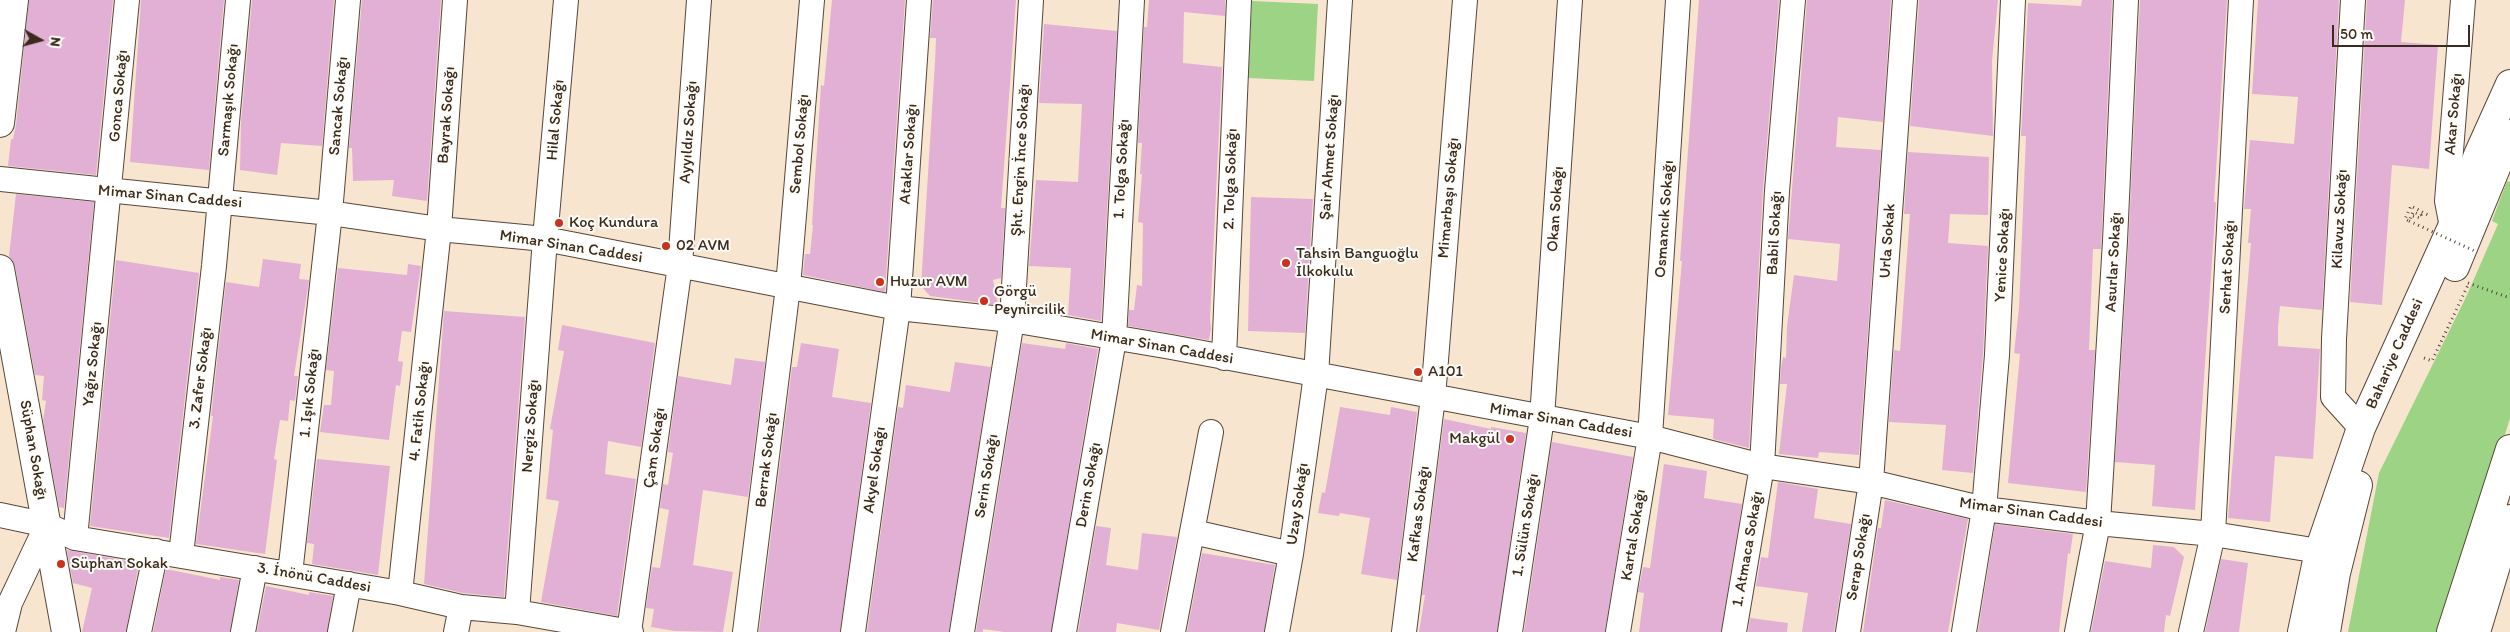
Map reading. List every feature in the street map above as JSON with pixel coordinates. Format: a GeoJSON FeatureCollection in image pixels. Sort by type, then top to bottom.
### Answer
{"type":"FeatureCollection","features":[{"type":"Feature","properties":{"kind":"main road"},"geometry":{"type":"LineString","coordinates":[[0,123],[14,0]]}},
{"type":"Feature","properties":{"kind":"main road","name":"Bahariye Caddesi"},"geometry":{"type":"LineString","coordinates":[[2302,632],[2319,551],[2361,428],[2452,227],[2478,155],[2510,84]]}},
{"type":"Feature","properties":{"kind":"main road"},"geometry":{"type":"LineString","coordinates":[[2326,632],[2336,573],[2361,474],[2472,228],[2510,134]]}},
{"type":"Feature","properties":{"kind":"main road","name":"Süphan Sokağı"},"geometry":{"type":"LineString","coordinates":[[0,268],[66,632]]}},
{"type":"Feature","properties":{"kind":"main road"},"geometry":{"type":"LineString","coordinates":[[2451,632],[2510,449]]}},
{"type":"Feature","properties":{"kind":"main road"},"geometry":{"type":"LineString","coordinates":[[2476,632],[2510,519]]}},
{"type":"Feature","properties":{"kind":"street","name":"Gonca Sokağı"},"geometry":{"type":"LineString","coordinates":[[110,191],[128,0]]}},
{"type":"Feature","properties":{"kind":"street","name":"Sarmaşık Sokağı"},"geometry":{"type":"LineString","coordinates":[[219,201],[238,0]]}},
{"type":"Feature","properties":{"kind":"street","name":"Sancak Sokağı"},"geometry":{"type":"LineString","coordinates":[[330,213],[348,0]]}},
{"type":"Feature","properties":{"kind":"street","name":"Bayrak Sokağı"},"geometry":{"type":"LineString","coordinates":[[439,229],[454,0]]}},
{"type":"Feature","properties":{"kind":"street","name":"Hilal Sokağı"},"geometry":{"type":"LineString","coordinates":[[545,240],[566,0]]}},
{"type":"Feature","properties":{"kind":"street","name":"Ayyıldız Sokağı"},"geometry":{"type":"LineString","coordinates":[[680,265],[699,0]]}},
{"type":"Feature","properties":{"kind":"street","name":"Sembol Sokağı"},"geometry":{"type":"LineString","coordinates":[[788,287],[812,0]]}},
{"type":"Feature","properties":{"kind":"street","name":"Ataklar Sokağı"},"geometry":{"type":"LineString","coordinates":[[898,308],[919,0]]}},
{"type":"Feature","properties":{"kind":"street","name":"Şht. Engin İnce Sokağı"},"geometry":{"type":"LineString","coordinates":[[1012,320],[1031,0]]}},
{"type":"Feature","properties":{"kind":"street","name":"1. Tolga Sokağı"},"geometry":{"type":"LineString","coordinates":[[1114,339],[1132,0]]}},
{"type":"Feature","properties":{"kind":"street","name":"2. Tolga Sokağı"},"geometry":{"type":"LineString","coordinates":[[1224,358],[1239,0]]}},
{"type":"Feature","properties":{"kind":"street","name":"Şair Ahmet Sokağı"},"geometry":{"type":"LineString","coordinates":[[1316,375],[1340,0]]}},
{"type":"Feature","properties":{"kind":"street","name":"Mimarbaşı Sokağı"},"geometry":{"type":"LineString","coordinates":[[1433,397],[1465,0]]}},
{"type":"Feature","properties":{"kind":"street","name":"Okan Sokağı"},"geometry":{"type":"LineString","coordinates":[[1542,418],[1570,0]]}},
{"type":"Feature","properties":{"kind":"street","name":"Osmancık Sokağı"},"geometry":{"type":"LineString","coordinates":[[1650,437],[1678,0]]}},
{"type":"Feature","properties":{"kind":"street","name":"Babil Sokağı"},"geometry":{"type":"LineString","coordinates":[[1762,466],[1777,191],[1793,0]]}},
{"type":"Feature","properties":{"kind":"street","name":"Urla Sokak"},"geometry":{"type":"LineString","coordinates":[[1871,482],[1905,0]]}},
{"type":"Feature","properties":{"kind":"street","name":"Yenice Sokağı"},"geometry":{"type":"LineString","coordinates":[[1964,632],[1984,509],[1999,327],[2013,0]]}},
{"type":"Feature","properties":{"kind":"street","name":"Asurlar Sokağı"},"geometry":{"type":"LineString","coordinates":[[2078,632],[2098,524],[2115,242],[2126,0]]}},
{"type":"Feature","properties":{"kind":"street","name":"Serhat Sokağı"},"geometry":{"type":"LineString","coordinates":[[2190,632],[2213,534],[2229,259],[2241,0]]}},
{"type":"Feature","properties":{"kind":"street","name":"Kilavuz Sokağı"},"geometry":{"type":"LineString","coordinates":[[2352,0],[2334,339],[2333,397],[2361,428]]}},
{"type":"Feature","properties":{"kind":"street","name":"Akar Sokağı"},"geometry":{"type":"LineString","coordinates":[[2452,227],[2447,201],[2463,0]]}},
{"type":"Feature","properties":{"kind":"street","name":"Mimar Sinan Caddesi"},"geometry":{"type":"LineString","coordinates":[[0,179],[330,213],[439,229],[545,240],[898,308],[1012,320],[1650,437],[1762,466],[1871,482],[1984,509],[2098,524],[2213,534],[2319,551]]}},
{"type":"Feature","properties":{"kind":"street","name":"Yağız Sokağı"},"geometry":{"type":"LineString","coordinates":[[75,538],[110,191]]}},
{"type":"Feature","properties":{"kind":"street","name":"3. Zafer Sokağı"},"geometry":{"type":"LineString","coordinates":[[180,555],[219,201]]}},
{"type":"Feature","properties":{"kind":"street","name":"1. Işık Sokağı"},"geometry":{"type":"LineString","coordinates":[[290,574],[330,213]]}},
{"type":"Feature","properties":{"kind":"street","name":"4. Fatih Sokağı"},"geometry":{"type":"LineString","coordinates":[[400,593],[439,229]]}},
{"type":"Feature","properties":{"kind":"street","name":"Nergiz Sokağı"},"geometry":{"type":"LineString","coordinates":[[518,612],[545,240]]}},
{"type":"Feature","properties":{"kind":"street","name":"Çam Sokağı"},"geometry":{"type":"LineString","coordinates":[[630,632],[680,265]]}},
{"type":"Feature","properties":{"kind":"street","name":"Berrak Sokağı"},"geometry":{"type":"LineString","coordinates":[[745,632],[788,287]]}},
{"type":"Feature","properties":{"kind":"street","name":"Akyel Sokağı"},"geometry":{"type":"LineString","coordinates":[[853,632],[898,308]]}},
{"type":"Feature","properties":{"kind":"street","name":"Serin Sokağı"},"geometry":{"type":"LineString","coordinates":[[962,632],[1012,320]]}},
{"type":"Feature","properties":{"kind":"street","name":"Derin Sokağı"},"geometry":{"type":"LineString","coordinates":[[1064,632],[1114,339]]}},
{"type":"Feature","properties":{"kind":"street","name":"Uzay Sokağı"},"geometry":{"type":"LineString","coordinates":[[1277,632],[1291,554],[1316,375]]}},
{"type":"Feature","properties":{"kind":"street","name":"Kafkas Sokağı"},"geometry":{"type":"LineString","coordinates":[[1404,632],[1433,397]]}},
{"type":"Feature","properties":{"kind":"street","name":"1. Sülün Sokağı"},"geometry":{"type":"LineString","coordinates":[[1510,632],[1542,418]]}},
{"type":"Feature","properties":{"kind":"street"},"geometry":{"type":"LineString","coordinates":[[1173,632],[1212,432]]}},
{"type":"Feature","properties":{"kind":"street","name":"Kartal Sokağı"},"geometry":{"type":"LineString","coordinates":[[1618,632],[1650,437]]}},
{"type":"Feature","properties":{"kind":"street","name":"1. Atmaca Sokağı"},"geometry":{"type":"LineString","coordinates":[[1734,632],[1762,466]]}},
{"type":"Feature","properties":{"kind":"street","name":"Serap Sokağı"},"geometry":{"type":"LineString","coordinates":[[1848,632],[1871,482]]}},
{"type":"Feature","properties":{"kind":"street","name":"3. İnönü Caddesi"},"geometry":{"type":"LineString","coordinates":[[0,515],[46,524],[75,538],[400,593],[461,607],[518,612],[552,626],[630,632]]}},
{"type":"Feature","properties":{"kind":"street"},"geometry":{"type":"LineString","coordinates":[[3,632],[10,603],[46,524]]}},
{"type":"Feature","properties":{"kind":"street"},"geometry":{"type":"LineString","coordinates":[[1193,532],[1291,554]]}},
{"type":"Feature","properties":{"kind":"street"},"geometry":{"type":"LineString","coordinates":[[139,632],[156,551]]}},
{"type":"Feature","properties":{"kind":"street"},"geometry":{"type":"LineString","coordinates":[[243,632],[254,568]]}},
{"type":"Feature","properties":{"kind":"street"},"geometry":{"type":"LineString","coordinates":[[340,632],[349,584]]}},
{"type":"Feature","properties":{"kind":"street"},"geometry":{"type":"LineString","coordinates":[[456,632],[461,607]]}},
{"type":"Feature","properties":{"kind":"path"},"geometry":{"type":"LineString","coordinates":[[2452,227],[2411,206],[2404,219],[2476,252]]}},
{"type":"Feature","properties":{"kind":"path"},"geometry":{"type":"LineString","coordinates":[[2409,221],[2413,212],[2421,215],[2420,218],[2413,216]]}},
{"type":"Feature","properties":{"kind":"path"},"geometry":{"type":"LineString","coordinates":[[2424,358],[2432,361],[2473,274]]}},
{"type":"Feature","properties":{"kind":"path"},"geometry":{"type":"LineString","coordinates":[[2469,284],[2510,298]]}},
{"type":"Feature","properties":{"kind":"green space"},"geometry":{"type":"Polygon","coordinates":[[[1252,1],[1318,4],[1314,81],[1248,78],[1252,1]]]}},
{"type":"Feature","properties":{"kind":"green space"},"geometry":{"type":"Polygon","coordinates":[[[2507,181],[2510,182],[2510,418],[2483,507],[2436,632],[2348,632],[2379,473],[2467,295],[2498,224],[2492,221],[2507,181]]]}},
{"type":"Feature","properties":{"kind":"building"},"geometry":{"type":"Polygon","coordinates":[[[29,0],[113,0],[96,175],[8,166],[11,139],[13,139],[16,125],[29,0]]]}},
{"type":"Feature","properties":{"kind":"building"},"geometry":{"type":"Polygon","coordinates":[[[141,0],[224,0],[209,170],[130,162],[141,0]]]}},
{"type":"Feature","properties":{"kind":"building"},"geometry":{"type":"Polygon","coordinates":[[[252,0],[334,0],[322,146],[281,143],[277,175],[240,170],[241,122],[252,0]]]}},
{"type":"Feature","properties":{"kind":"building"},"geometry":{"type":"Polygon","coordinates":[[[362,0],[441,0],[427,201],[392,196],[394,180],[353,181],[352,148],[349,148],[362,0]]]}},
{"type":"Feature","properties":{"kind":"building"},"geometry":{"type":"Polygon","coordinates":[[[832,0],[905,0],[885,292],[803,275],[805,254],[810,254],[821,85],[824,86],[832,0]]]}},
{"type":"Feature","properties":{"kind":"building"},"geometry":{"type":"Polygon","coordinates":[[[933,0],[1016,0],[1001,208],[1005,208],[1001,278],[993,280],[998,305],[930,296],[921,286],[935,62],[936,38],[930,38],[933,0]]]}},
{"type":"Feature","properties":{"kind":"building"},"geometry":{"type":"Polygon","coordinates":[[[1149,0],[1225,0],[1225,16],[1184,12],[1183,63],[1222,67],[1209,340],[1128,326],[1129,310],[1134,310],[1137,285],[1142,286],[1143,223],[1138,222],[1142,174],[1140,174],[1142,143],[1138,143],[1144,27],[1147,27],[1149,0]]]}},
{"type":"Feature","properties":{"kind":"building"},"geometry":{"type":"Polygon","coordinates":[[[1699,0],[1779,0],[1763,190],[1749,448],[1713,439],[1714,419],[1668,415],[1682,261],[1680,261],[1699,0]]]}},
{"type":"Feature","properties":{"kind":"building"},"geometry":{"type":"Polygon","coordinates":[[[1807,0],[1891,0],[1883,122],[1838,117],[1836,147],[1881,150],[1859,455],[1819,452],[1818,458],[1779,454],[1787,384],[1780,384],[1781,368],[1783,357],[1786,358],[1787,326],[1794,275],[1837,281],[1840,244],[1788,239],[1807,0]]]}},
{"type":"Feature","properties":{"kind":"building"},"geometry":{"type":"Polygon","coordinates":[[[1919,0],[1998,0],[1992,61],[1993,136],[1910,126],[1919,0]]]}},
{"type":"Feature","properties":{"kind":"building"},"geometry":{"type":"Polygon","coordinates":[[[2082,0],[2112,0],[2101,249],[2093,249],[2089,350],[2095,350],[2086,492],[2008,483],[2020,354],[2014,353],[2019,308],[2026,136],[2021,136],[2028,3],[2081,6],[2082,0]]]}},
{"type":"Feature","properties":{"kind":"building"},"geometry":{"type":"Polygon","coordinates":[[[2140,0],[2227,0],[2214,202],[2216,202],[2195,510],[2152,506],[2155,465],[2115,462],[2128,252],[2140,0]]]}},
{"type":"Feature","properties":{"kind":"building"},"geometry":{"type":"Polygon","coordinates":[[[2258,0],[2339,0],[2322,310],[2280,306],[2278,327],[2278,346],[2320,349],[2313,459],[2275,456],[2270,522],[2228,518],[2251,243],[2248,243],[2251,209],[2244,209],[2250,140],[2294,144],[2298,97],[2252,94],[2258,0]]]}},
{"type":"Feature","properties":{"kind":"building"},"geometry":{"type":"Polygon","coordinates":[[[2367,0],[2405,0],[2401,42],[2438,45],[2429,169],[2392,165],[2382,305],[2350,302],[2367,0]]]}},
{"type":"Feature","properties":{"kind":"building"},"geometry":{"type":"Polygon","coordinates":[[[1044,24],[1117,31],[1101,321],[1068,315],[1071,268],[1029,266],[1036,180],[1078,182],[1082,104],[1039,103],[1044,24]]]}},
{"type":"Feature","properties":{"kind":"building"},"geometry":{"type":"Polygon","coordinates":[[[1908,152],[1989,157],[1988,215],[1950,214],[1948,243],[1988,246],[1983,354],[1973,473],[1942,470],[1946,425],[1889,422],[1894,350],[1900,351],[1910,214],[1904,214],[1908,152]]]}},
{"type":"Feature","properties":{"kind":"building"},"geometry":{"type":"Polygon","coordinates":[[[16,194],[94,202],[64,508],[59,507],[43,421],[46,401],[42,400],[44,376],[35,375],[15,266],[9,256],[16,194]]]}},
{"type":"Feature","properties":{"kind":"building"},"geometry":{"type":"Polygon","coordinates":[[[1251,197],[1313,199],[1305,333],[1248,331],[1251,197]]]}},
{"type":"Feature","properties":{"kind":"building"},"geometry":{"type":"Polygon","coordinates":[[[263,259],[301,264],[299,279],[309,280],[294,376],[298,376],[295,401],[290,400],[288,421],[280,420],[274,459],[277,460],[265,554],[196,544],[213,416],[211,416],[226,282],[259,287],[263,259]]]}},
{"type":"Feature","properties":{"kind":"building"},"geometry":{"type":"Polygon","coordinates":[[[116,260],[199,273],[169,538],[90,526],[116,260]]]}},
{"type":"Feature","properties":{"kind":"building"},"geometry":{"type":"Polygon","coordinates":[[[408,264],[421,266],[411,332],[402,331],[398,361],[403,362],[400,386],[396,385],[389,440],[320,432],[324,405],[331,405],[334,371],[326,370],[338,268],[407,275],[408,264]]]}},
{"type":"Feature","properties":{"kind":"building"},"geometry":{"type":"Polygon","coordinates":[[[444,311],[525,317],[504,597],[463,593],[424,584],[444,311]]]}},
{"type":"Feature","properties":{"kind":"building"},"geometry":{"type":"Polygon","coordinates":[[[562,325],[655,343],[641,447],[608,441],[605,474],[636,479],[617,616],[541,602],[559,501],[546,499],[553,430],[550,429],[564,351],[558,350],[562,325]]]}},
{"type":"Feature","properties":{"kind":"building"},"geometry":{"type":"Polygon","coordinates":[[[801,343],[839,349],[832,397],[871,403],[840,632],[759,632],[792,367],[797,367],[801,343]]]}},
{"type":"Feature","properties":{"kind":"building"},"geometry":{"type":"Polygon","coordinates":[[[1022,343],[1065,349],[1066,343],[1098,349],[1051,632],[1004,632],[983,629],[983,632],[976,632],[1022,343]]]}},
{"type":"Feature","properties":{"kind":"building"},"geometry":{"type":"Polygon","coordinates":[[[735,358],[765,362],[748,497],[703,490],[693,565],[733,572],[723,632],[675,631],[651,627],[654,609],[646,608],[652,567],[660,568],[669,510],[660,508],[663,484],[668,485],[673,453],[668,452],[678,376],[731,385],[735,358]]]}},
{"type":"Feature","properties":{"kind":"building"},"geometry":{"type":"Polygon","coordinates":[[[955,362],[991,367],[949,632],[867,632],[898,407],[903,408],[906,385],[950,392],[955,362]]]}},
{"type":"Feature","properties":{"kind":"building"},"geometry":{"type":"Polygon","coordinates":[[[1340,407],[1390,415],[1391,407],[1417,412],[1397,580],[1361,574],[1370,518],[1340,513],[1339,516],[1318,513],[1322,492],[1325,493],[1340,407]]]}},
{"type":"Feature","properties":{"kind":"building"},"geometry":{"type":"Polygon","coordinates":[[[1444,419],[1491,429],[1491,427],[1526,433],[1497,632],[1419,632],[1425,595],[1422,595],[1444,419]]]}},
{"type":"Feature","properties":{"kind":"building"},"geometry":{"type":"Polygon","coordinates":[[[1552,442],[1633,457],[1605,632],[1524,632],[1552,442]]]}},
{"type":"Feature","properties":{"kind":"building"},"geometry":{"type":"Polygon","coordinates":[[[317,459],[390,466],[378,575],[312,564],[314,544],[307,543],[317,459]]]}},
{"type":"Feature","properties":{"kind":"building"},"geometry":{"type":"Polygon","coordinates":[[[1664,464],[1707,471],[1704,498],[1742,504],[1721,632],[1639,632],[1644,593],[1638,592],[1643,567],[1650,568],[1664,464]]]}},
{"type":"Feature","properties":{"kind":"building"},"geometry":{"type":"Polygon","coordinates":[[[1778,482],[1818,489],[1814,518],[1851,524],[1834,632],[1802,632],[1808,593],[1756,586],[1761,557],[1768,558],[1778,482]]]}},
{"type":"Feature","properties":{"kind":"building"},"geometry":{"type":"Polygon","coordinates":[[[1885,500],[1968,519],[1948,632],[1863,632],[1878,528],[1881,528],[1885,500]]]}},
{"type":"Feature","properties":{"kind":"building"},"geometry":{"type":"Polygon","coordinates":[[[1995,524],[2073,534],[2070,554],[2068,553],[2059,632],[1978,632],[1995,524]]]}},
{"type":"Feature","properties":{"kind":"building"},"geometry":{"type":"Polygon","coordinates":[[[1096,526],[1111,528],[1106,565],[1138,570],[1142,533],[1177,537],[1159,630],[1117,623],[1116,632],[1078,632],[1096,526]]]}},
{"type":"Feature","properties":{"kind":"building"},"geometry":{"type":"Polygon","coordinates":[[[2153,545],[2174,547],[2184,557],[2170,616],[2166,615],[2164,632],[2091,632],[2105,561],[2151,568],[2153,545]]]}},
{"type":"Feature","properties":{"kind":"building"},"geometry":{"type":"Polygon","coordinates":[[[67,550],[139,563],[126,632],[82,632],[92,588],[73,583],[67,550]]]}},
{"type":"Feature","properties":{"kind":"building"},"geometry":{"type":"Polygon","coordinates":[[[1202,553],[1275,565],[1264,632],[1187,632],[1202,553]]]}},
{"type":"Feature","properties":{"kind":"building"},"geometry":{"type":"Polygon","coordinates":[[[2221,559],[2248,563],[2239,632],[2205,632],[2221,559]]]}},
{"type":"Feature","properties":{"kind":"building"},"geometry":{"type":"Polygon","coordinates":[[[166,569],[220,580],[220,577],[239,580],[230,632],[153,632],[166,569]]]}},
{"type":"Feature","properties":{"kind":"building"},"geometry":{"type":"Polygon","coordinates":[[[266,586],[309,595],[309,592],[333,596],[327,632],[257,632],[266,586]]]}},
{"type":"Feature","properties":{"kind":"building"},"geometry":{"type":"Polygon","coordinates":[[[1750,618],[1788,623],[1787,632],[1748,632],[1750,618]]]}},
{"type":"Feature","properties":{"kind":"place","name":"Koç Kundura"},"geometry":{"type":"Point","coordinates":[559,223]}},
{"type":"Feature","properties":{"kind":"place","name":"02 AVM"},"geometry":{"type":"Point","coordinates":[666,246]}},
{"type":"Feature","properties":{"kind":"place","name":"Tahsin Banguoğlu İlkokulu"},"geometry":{"type":"Point","coordinates":[1286,263]}},
{"type":"Feature","properties":{"kind":"place","name":"Huzur AVM"},"geometry":{"type":"Point","coordinates":[880,282]}},
{"type":"Feature","properties":{"kind":"place","name":"Görgü Peynircilik"},"geometry":{"type":"Point","coordinates":[984,301]}},
{"type":"Feature","properties":{"kind":"place","name":"A101"},"geometry":{"type":"Point","coordinates":[1418,372]}},
{"type":"Feature","properties":{"kind":"place","name":"Makgül"},"geometry":{"type":"Point","coordinates":[1510,439]}},
{"type":"Feature","properties":{"kind":"place","name":"Süphan Sokak"},"geometry":{"type":"Point","coordinates":[61,564]}}]}
